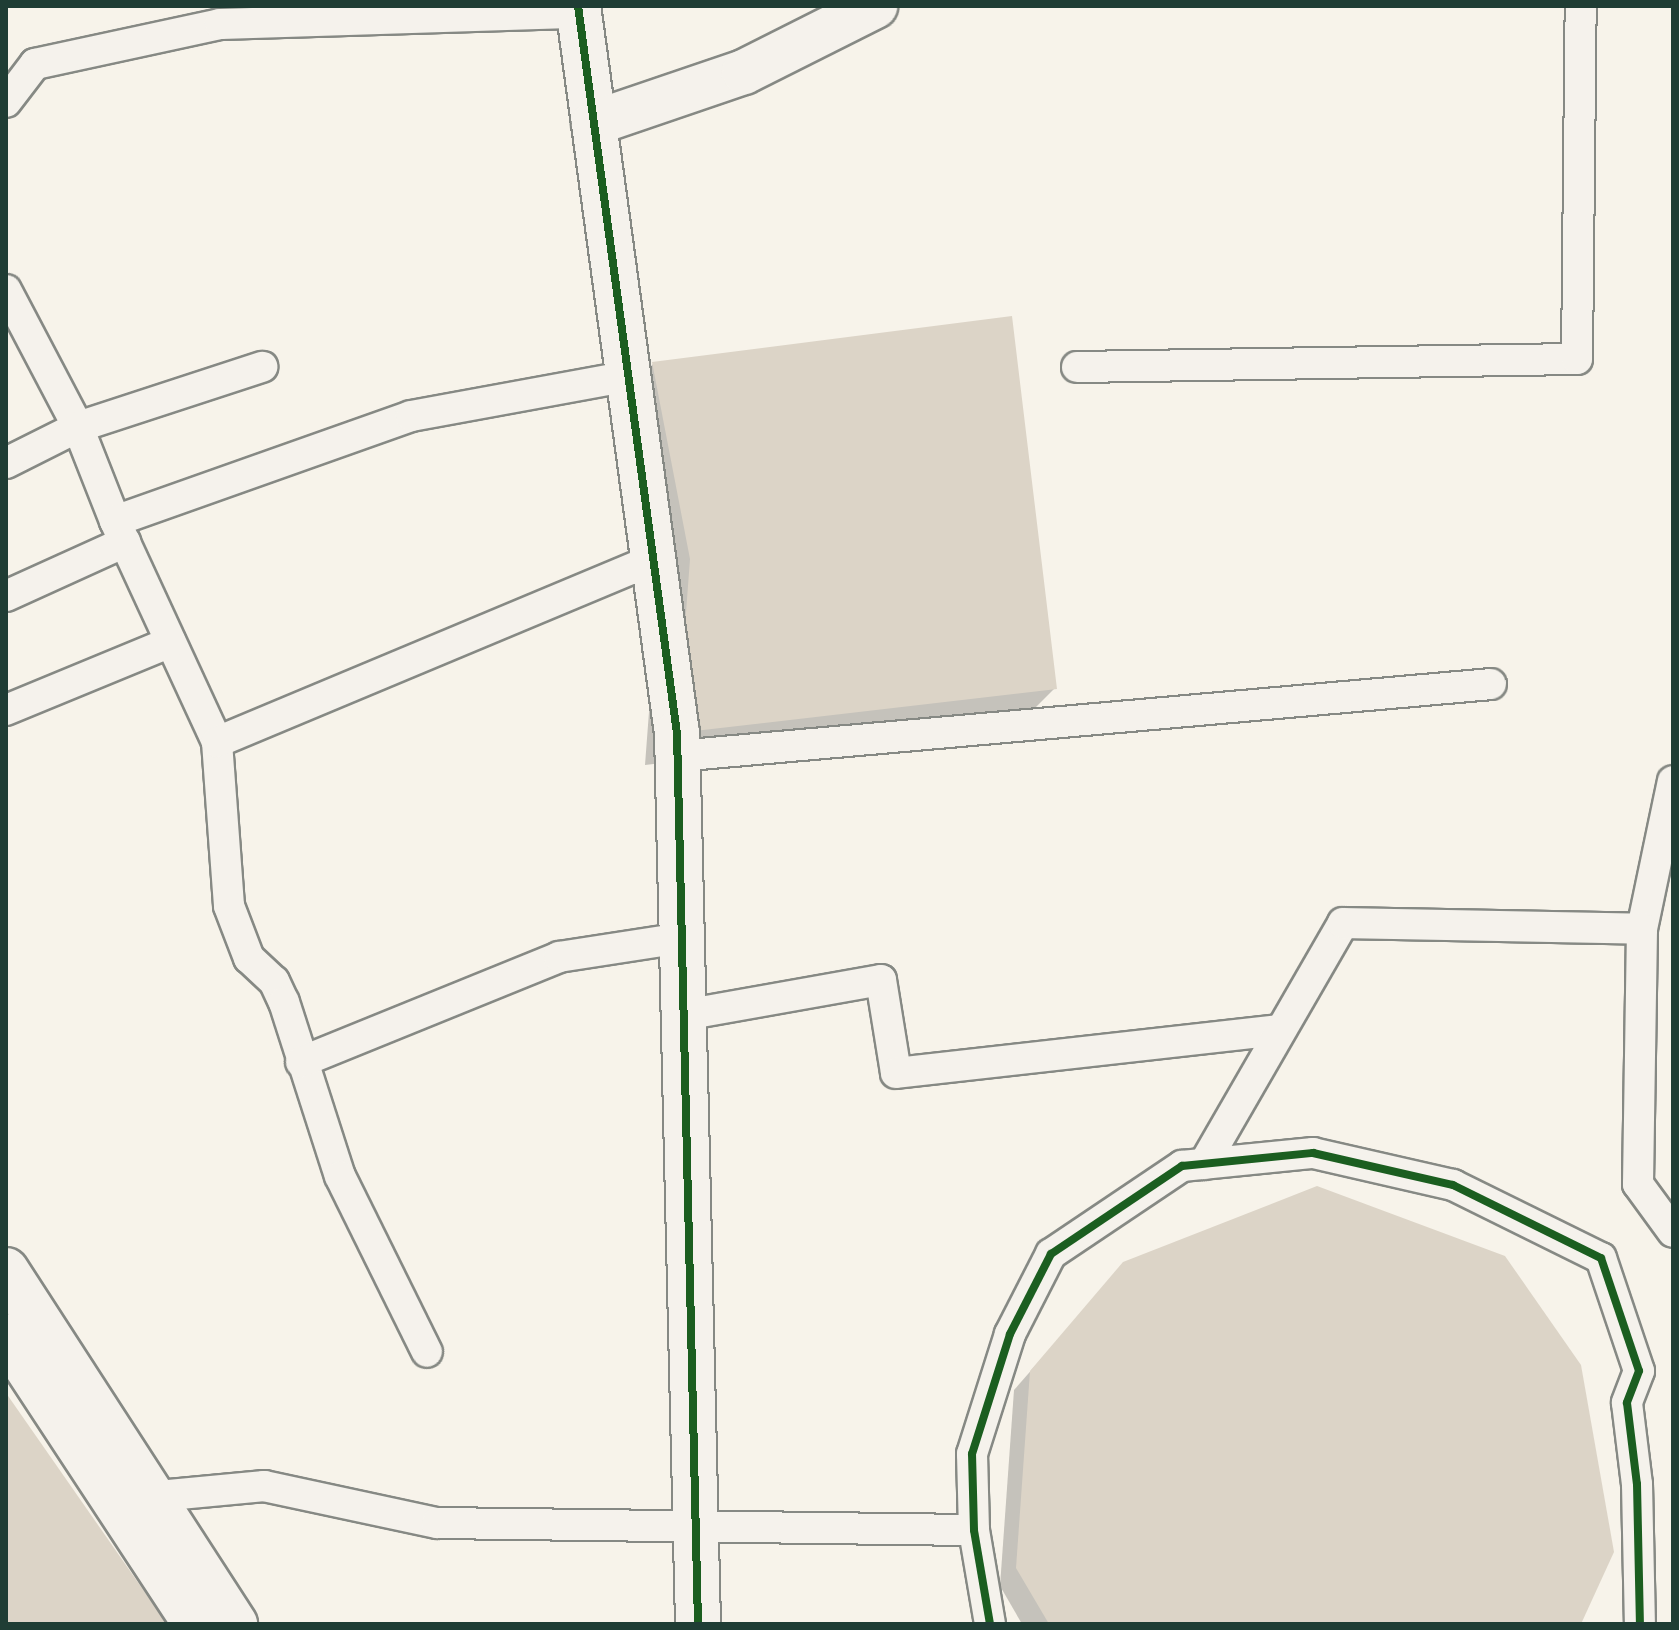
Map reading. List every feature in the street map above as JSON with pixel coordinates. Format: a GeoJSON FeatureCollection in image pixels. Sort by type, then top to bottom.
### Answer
{"type":"FeatureCollection","features":[{"type":"Feature","properties":{"kind":"street"},"geometry":{"type":"LineString","coordinates":[[594,123],[744,72],[875,6]]}},
{"type":"Feature","properties":{"kind":"street"},"geometry":{"type":"LineString","coordinates":[[1077,367],[1577,359],[1581,6]]}},
{"type":"Feature","properties":{"kind":"street"},"geometry":{"type":"LineString","coordinates":[[6,102],[35,64],[220,24],[579,10],[654,559],[677,756],[698,1624]]}},
{"type":"Feature","properties":{"kind":"street"},"geometry":{"type":"LineString","coordinates":[[6,290],[78,427],[120,532],[217,742],[229,906],[249,958],[274,981],[284,1002],[340,1176],[427,1352]]}},
{"type":"Feature","properties":{"kind":"street"},"geometry":{"type":"LineString","coordinates":[[6,463],[78,427],[262,367]]}},
{"type":"Feature","properties":{"kind":"street"},"geometry":{"type":"LineString","coordinates":[[6,596],[120,532],[411,416],[628,376]]}},
{"type":"Feature","properties":{"kind":"street"},"geometry":{"type":"LineString","coordinates":[[217,742],[654,559]]}},
{"type":"Feature","properties":{"kind":"street"},"geometry":{"type":"LineString","coordinates":[[6,710],[171,642]]}},
{"type":"Feature","properties":{"kind":"street"},"geometry":{"type":"LineString","coordinates":[[677,756],[1491,684]]}},
{"type":"Feature","properties":{"kind":"street"},"geometry":{"type":"LineString","coordinates":[[1673,781],[1642,929],[1638,1184],[1673,1232]]}},
{"type":"Feature","properties":{"kind":"street"},"geometry":{"type":"LineString","coordinates":[[1204,1164],[1343,923],[1642,929]]}},
{"type":"Feature","properties":{"kind":"street"},"geometry":{"type":"LineString","coordinates":[[301,1062],[559,957],[682,938]]}},
{"type":"Feature","properties":{"kind":"street"},"geometry":{"type":"LineString","coordinates":[[684,1015],[881,980],[896,1073],[1279,1030]]}},
{"type":"Feature","properties":{"kind":"street"},"geometry":{"type":"LineString","coordinates":[[990,1624],[974,1530],[972,1454],[1010,1334],[1051,1254],[1182,1166],[1313,1153],[1453,1185],[1601,1258],[1639,1371],[1627,1403],[1637,1484],[1640,1624]]}},
{"type":"Feature","properties":{"kind":"street"},"geometry":{"type":"LineString","coordinates":[[6,1270],[132,1498],[195,1624]]}},
{"type":"Feature","properties":{"kind":"street"},"geometry":{"type":"LineString","coordinates":[[6,1336],[235,1624]]}},
{"type":"Feature","properties":{"kind":"street"},"geometry":{"type":"LineString","coordinates":[[132,1498],[264,1486],[437,1523],[974,1530]]}},
{"type":"Feature","properties":{"kind":"building"},"geometry":{"type":"Polygon","coordinates":[[[1012,316],[1057,689],[677,733],[690,559],[652,362],[1012,316]]]}},
{"type":"Feature","properties":{"kind":"building"},"geometry":{"type":"Polygon","coordinates":[[[1317,1186],[1505,1256],[1581,1365],[1614,1552],[1581,1624],[1049,1624],[1016,1568],[1030,1371],[1123,1262],[1317,1186]]]}},
{"type":"Feature","properties":{"kind":"building"},"geometry":{"type":"Polygon","coordinates":[[[6,1393],[167,1624],[6,1624],[6,1393]]]}},
{"type":"Feature","properties":{"kind":"cycle path"},"geometry":{"type":"LineString","coordinates":[[578,6],[677,733],[698,1624]]}},
{"type":"Feature","properties":{"kind":"cycle path"},"geometry":{"type":"LineString","coordinates":[[990,1624],[974,1530],[972,1454],[1010,1334],[1051,1254],[1182,1166],[1313,1153],[1453,1185],[1601,1258],[1639,1371],[1627,1403],[1637,1484],[1640,1624]]}}]}
